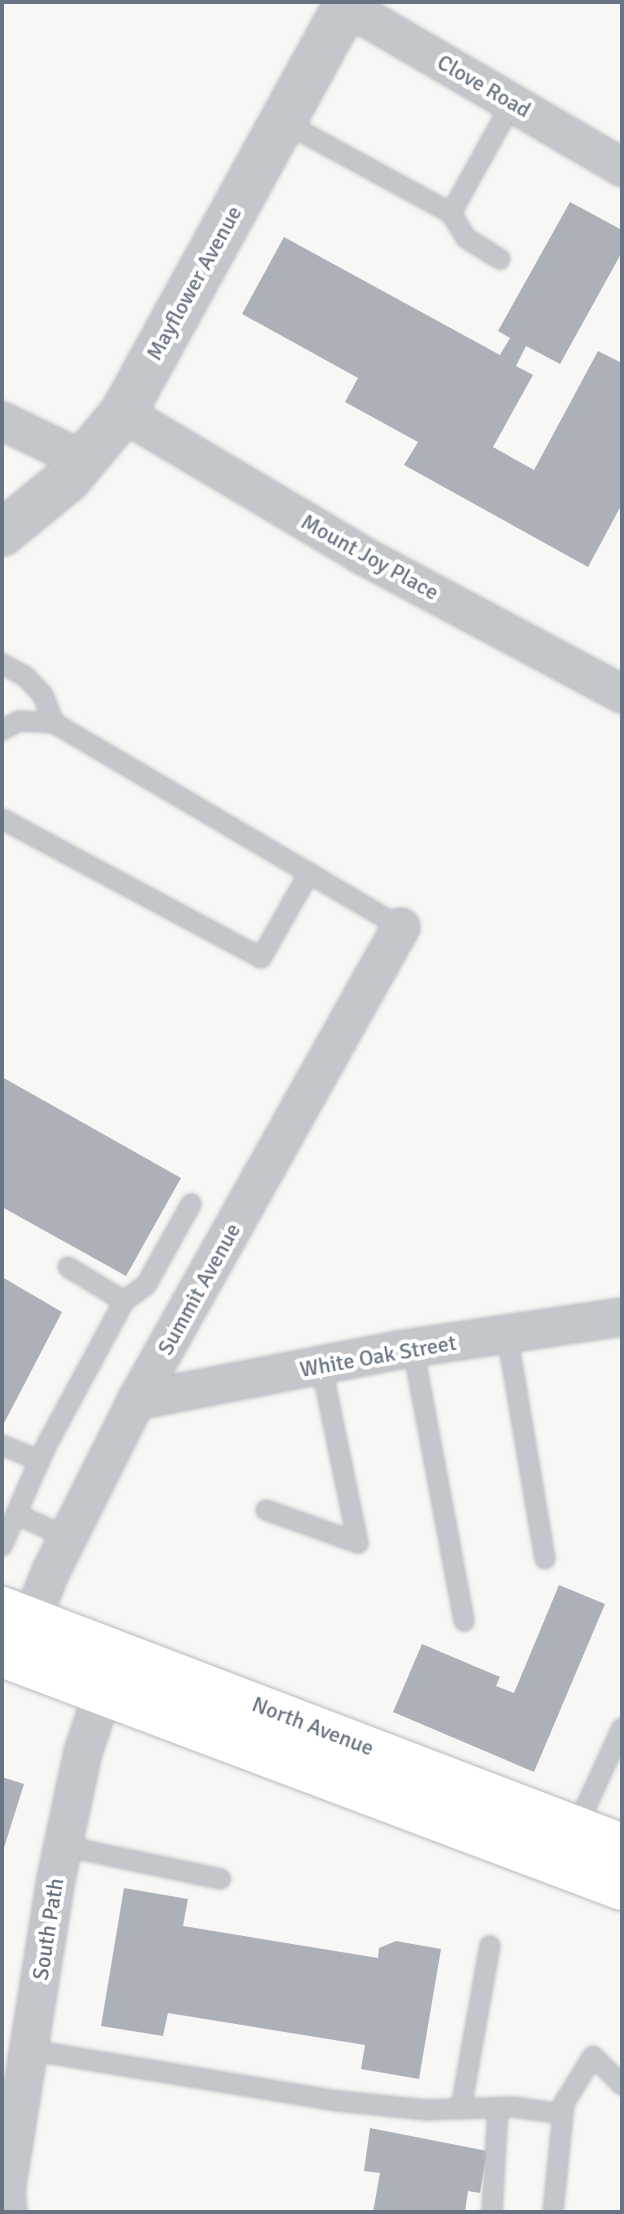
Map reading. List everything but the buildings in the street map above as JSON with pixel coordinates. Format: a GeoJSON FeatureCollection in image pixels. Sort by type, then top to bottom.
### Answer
{"type":"FeatureCollection","features":[{"type":"Feature","properties":{"kind":"main road","name":"North Avenue"},"geometry":{"type":"LineString","coordinates":[[16,1613],[110,1672],[622,1888]]}},
{"type":"Feature","properties":{"kind":"main road","name":"North Avenue"},"geometry":{"type":"LineString","coordinates":[[10,1658],[110,1672],[622,1846]]}},
{"type":"Feature","properties":{"kind":"street","name":"Clove Road"},"geometry":{"type":"LineString","coordinates":[[347,4],[622,167]]}},
{"type":"Feature","properties":{"kind":"street","name":"Mayflower Avenue"},"geometry":{"type":"LineString","coordinates":[[2,533],[85,461],[123,413],[347,4]]}},
{"type":"Feature","properties":{"kind":"street","name":"Mount Joy Place"},"geometry":{"type":"LineString","coordinates":[[123,413],[360,554],[622,694]]}},
{"type":"Feature","properties":{"kind":"street"},"geometry":{"type":"LineString","coordinates":[[2,421],[85,461]]}},
{"type":"Feature","properties":{"kind":"street","name":"Summit Avenue"},"geometry":{"type":"LineString","coordinates":[[10,1658],[16,1613],[68,1538],[136,1401],[401,927]]}},
{"type":"Feature","properties":{"kind":"street","name":"White Oak Street"},"geometry":{"type":"LineString","coordinates":[[136,1401],[413,1348],[622,1317]]}},
{"type":"Feature","properties":{"kind":"street","name":"South Path"},"geometry":{"type":"LineString","coordinates":[[8,2212],[6,2191],[64,1846],[83,1752],[110,1672]]}},
{"type":"Feature","properties":{"kind":"lane"},"geometry":{"type":"LineString","coordinates":[[451,213],[512,103]]}},
{"type":"Feature","properties":{"kind":"lane"},"geometry":{"type":"LineString","coordinates":[[282,121],[451,213],[466,238],[500,259]]}},
{"type":"Feature","properties":{"kind":"lane"},"geometry":{"type":"LineString","coordinates":[[2,664],[26,677],[43,695],[54,723]]}},
{"type":"Feature","properties":{"kind":"lane"},"geometry":{"type":"LineString","coordinates":[[2,730],[19,721],[54,723],[401,927]]}},
{"type":"Feature","properties":{"kind":"lane"},"geometry":{"type":"LineString","coordinates":[[2,819],[261,958],[309,873]]}},
{"type":"Feature","properties":{"kind":"lane"},"geometry":{"type":"LineString","coordinates":[[2,1546],[40,1461],[124,1301],[146,1285],[191,1204]]}},
{"type":"Feature","properties":{"kind":"lane"},"geometry":{"type":"LineString","coordinates":[[68,1267],[124,1301]]}},
{"type":"Feature","properties":{"kind":"lane"},"geometry":{"type":"LineString","coordinates":[[507,1334],[545,1559]]}},
{"type":"Feature","properties":{"kind":"lane"},"geometry":{"type":"LineString","coordinates":[[413,1348],[464,1621]]}},
{"type":"Feature","properties":{"kind":"lane"},"geometry":{"type":"LineString","coordinates":[[266,1510],[358,1543],[321,1365]]}},
{"type":"Feature","properties":{"kind":"lane"},"geometry":{"type":"LineString","coordinates":[[2,1445],[40,1461]]}},
{"type":"Feature","properties":{"kind":"lane"},"geometry":{"type":"LineString","coordinates":[[16,1514],[68,1538]]}},
{"type":"Feature","properties":{"kind":"lane"},"geometry":{"type":"LineString","coordinates":[[576,1828],[622,1728]]}},
{"type":"Feature","properties":{"kind":"lane"},"geometry":{"type":"LineString","coordinates":[[64,1846],[221,1879]]}},
{"type":"Feature","properties":{"kind":"lane"},"geometry":{"type":"LineString","coordinates":[[461,2108],[490,1946]]}},
{"type":"Feature","properties":{"kind":"lane"},"geometry":{"type":"LineString","coordinates":[[29,2050],[338,2101],[498,2107],[563,2114]]}},
{"type":"Feature","properties":{"kind":"lane"},"geometry":{"type":"LineString","coordinates":[[553,2212],[564,2103],[593,2056],[622,2085]]}},
{"type":"Feature","properties":{"kind":"lane"},"geometry":{"type":"LineString","coordinates":[[492,2212],[498,2107]]}}]}
